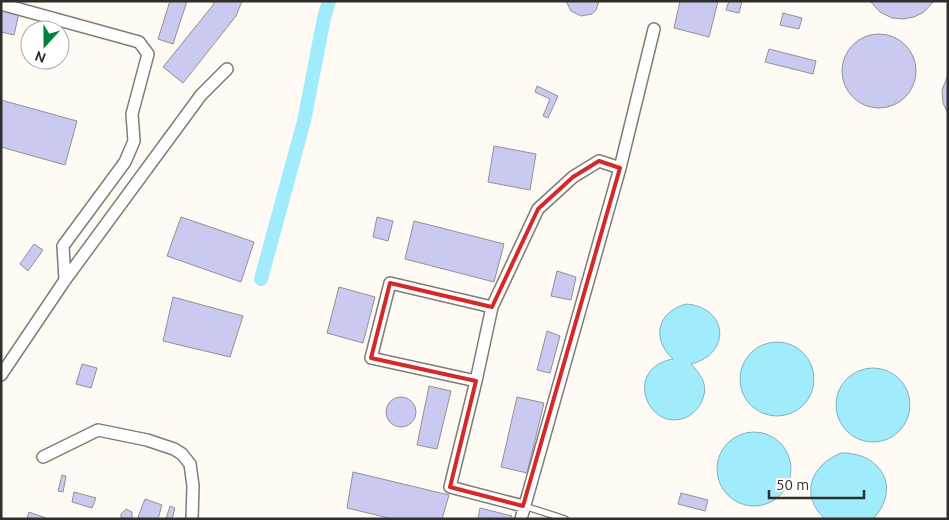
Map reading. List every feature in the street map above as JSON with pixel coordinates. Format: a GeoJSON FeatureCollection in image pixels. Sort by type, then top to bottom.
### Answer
{"type":"FeatureCollection","features":[{"type":"Feature","properties":{"kind":"street"},"geometry":{"type":"LineString","coordinates":[[1,4],[139,42],[148,54],[132,114],[134,141],[124,162],[63,246],[65,280]]}},
{"type":"Feature","properties":{"kind":"street"},"geometry":{"type":"LineString","coordinates":[[520,519],[620,168],[654,29]]}},
{"type":"Feature","properties":{"kind":"street"},"geometry":{"type":"LineString","coordinates":[[1,374],[65,280],[201,95],[227,69]]}},
{"type":"Feature","properties":{"kind":"street"},"geometry":{"type":"LineString","coordinates":[[523,506],[450,487],[492,307],[538,209],[573,177],[599,161],[620,168]]}},
{"type":"Feature","properties":{"kind":"street"},"geometry":{"type":"LineString","coordinates":[[476,381],[371,358],[390,283],[492,307]]}},
{"type":"Feature","properties":{"kind":"street"},"geometry":{"type":"LineString","coordinates":[[43,457],[98,430],[147,440],[174,449],[182,454],[190,464],[193,486],[192,519]]}},
{"type":"Feature","properties":{"kind":"lane"},"geometry":{"type":"LineString","coordinates":[[523,506],[565,519]]}},
{"type":"Feature","properties":{"kind":"highlighted area"},"geometry":{"type":"Polygon","coordinates":[[[599,161],[620,168],[523,506],[450,487],[476,381],[371,358],[390,283],[492,307],[538,209],[573,177],[599,161]]]}},
{"type":"Feature","properties":{"kind":"water"},"geometry":{"type":"Polygon","coordinates":[[[686,304],[700,307],[710,313],[717,322],[720,331],[719,341],[713,351],[704,359],[691,364],[701,376],[704,384],[705,389],[701,404],[689,416],[675,420],[662,417],[653,410],[646,399],[645,387],[648,375],[657,365],[673,359],[662,343],[660,327],[663,320],[676,308],[686,304]]]}},
{"type":"Feature","properties":{"kind":"water"},"geometry":{"type":"Polygon","coordinates":[[[770,342],[784,342],[798,348],[808,358],[814,372],[812,393],[798,410],[784,416],[770,416],[756,410],[746,400],[740,386],[740,372],[746,358],[756,348],[770,342]]]}},
{"type":"Feature","properties":{"kind":"water"},"geometry":{"type":"Polygon","coordinates":[[[866,368],[880,368],[894,374],[904,384],[910,398],[908,419],[894,436],[880,442],[866,442],[852,436],[842,426],[836,412],[836,398],[842,384],[852,374],[866,368]]]}},
{"type":"Feature","properties":{"kind":"water"},"geometry":{"type":"Polygon","coordinates":[[[747,432],[761,432],[775,438],[785,448],[791,462],[789,483],[775,500],[761,506],[747,506],[733,500],[723,490],[717,476],[717,462],[723,448],[733,438],[747,432]]]}},
{"type":"Feature","properties":{"kind":"water"},"geometry":{"type":"Polygon","coordinates":[[[841,453],[855,454],[867,459],[876,465],[883,474],[886,484],[886,495],[882,507],[873,519],[825,519],[817,510],[812,500],[812,482],[816,473],[822,465],[841,453]]]}},
{"type":"Feature","properties":{"kind":"building"},"geometry":{"type":"Polygon","coordinates":[[[170,1],[187,1],[173,44],[158,39],[170,1]]]}},
{"type":"Feature","properties":{"kind":"building"},"geometry":{"type":"Polygon","coordinates":[[[214,1],[242,1],[236,16],[183,83],[163,67],[213,5],[214,1]]]}},
{"type":"Feature","properties":{"kind":"building"},"geometry":{"type":"Polygon","coordinates":[[[566,1],[599,1],[596,10],[592,14],[581,16],[571,11],[566,1]]]}},
{"type":"Feature","properties":{"kind":"building"},"geometry":{"type":"Polygon","coordinates":[[[680,1],[718,1],[709,37],[674,28],[680,1]]]}},
{"type":"Feature","properties":{"kind":"building"},"geometry":{"type":"Polygon","coordinates":[[[729,1],[742,1],[739,13],[726,10],[729,1]]]}},
{"type":"Feature","properties":{"kind":"building"},"geometry":{"type":"Polygon","coordinates":[[[870,1],[934,1],[924,12],[914,17],[903,19],[892,18],[880,12],[870,1]]]}},
{"type":"Feature","properties":{"kind":"building"},"geometry":{"type":"Polygon","coordinates":[[[1,8],[19,13],[14,35],[1,32],[1,8]]]}},
{"type":"Feature","properties":{"kind":"building"},"geometry":{"type":"Polygon","coordinates":[[[783,13],[802,18],[799,29],[780,25],[783,13]]]}},
{"type":"Feature","properties":{"kind":"building"},"geometry":{"type":"Polygon","coordinates":[[[879,34],[893,37],[905,45],[913,57],[916,71],[913,85],[905,97],[893,105],[879,108],[865,105],[853,97],[845,85],[842,71],[845,57],[853,45],[865,37],[879,34]]]}},
{"type":"Feature","properties":{"kind":"building"},"geometry":{"type":"Polygon","coordinates":[[[769,49],[816,61],[813,74],[765,62],[769,49]]]}},
{"type":"Feature","properties":{"kind":"building"},"geometry":{"type":"Polygon","coordinates":[[[948,75],[948,114],[943,103],[942,90],[948,75]]]}},
{"type":"Feature","properties":{"kind":"building"},"geometry":{"type":"Polygon","coordinates":[[[537,86],[558,96],[548,118],[543,116],[550,99],[535,92],[537,86]]]}},
{"type":"Feature","properties":{"kind":"building"},"geometry":{"type":"Polygon","coordinates":[[[1,100],[77,121],[65,165],[1,147],[1,100]]]}},
{"type":"Feature","properties":{"kind":"building"},"geometry":{"type":"Polygon","coordinates":[[[494,146],[536,154],[530,190],[488,182],[494,146]]]}},
{"type":"Feature","properties":{"kind":"building"},"geometry":{"type":"Polygon","coordinates":[[[181,217],[254,242],[241,282],[167,256],[181,217]]]}},
{"type":"Feature","properties":{"kind":"building"},"geometry":{"type":"Polygon","coordinates":[[[377,217],[393,221],[388,241],[373,237],[377,217]]]}},
{"type":"Feature","properties":{"kind":"building"},"geometry":{"type":"Polygon","coordinates":[[[414,221],[504,244],[494,282],[405,259],[414,221]]]}},
{"type":"Feature","properties":{"kind":"building"},"geometry":{"type":"Polygon","coordinates":[[[34,244],[43,250],[28,271],[20,264],[34,244]]]}},
{"type":"Feature","properties":{"kind":"building"},"geometry":{"type":"Polygon","coordinates":[[[557,271],[576,277],[571,300],[551,296],[557,271]]]}},
{"type":"Feature","properties":{"kind":"building"},"geometry":{"type":"Polygon","coordinates":[[[339,287],[375,297],[363,343],[327,333],[339,287]]]}},
{"type":"Feature","properties":{"kind":"building"},"geometry":{"type":"Polygon","coordinates":[[[173,297],[243,316],[230,357],[163,341],[173,297]]]}},
{"type":"Feature","properties":{"kind":"building"},"geometry":{"type":"Polygon","coordinates":[[[547,331],[560,336],[550,373],[537,370],[547,331]]]}},
{"type":"Feature","properties":{"kind":"building"},"geometry":{"type":"Polygon","coordinates":[[[82,364],[97,368],[91,388],[76,384],[82,364]]]}},
{"type":"Feature","properties":{"kind":"building"},"geometry":{"type":"Polygon","coordinates":[[[429,386],[451,391],[437,449],[417,445],[429,386]]]}},
{"type":"Feature","properties":{"kind":"building"},"geometry":{"type":"Polygon","coordinates":[[[401,397],[412,401],[416,412],[412,423],[401,427],[390,423],[386,412],[390,401],[401,397]]]}},
{"type":"Feature","properties":{"kind":"building"},"geometry":{"type":"Polygon","coordinates":[[[517,397],[544,403],[527,473],[501,467],[517,397]]]}},
{"type":"Feature","properties":{"kind":"building"},"geometry":{"type":"Polygon","coordinates":[[[353,472],[449,495],[442,519],[393,519],[347,508],[353,472]]]}},
{"type":"Feature","properties":{"kind":"building"},"geometry":{"type":"Polygon","coordinates":[[[62,475],[66,476],[63,492],[58,491],[62,475]]]}},
{"type":"Feature","properties":{"kind":"building"},"geometry":{"type":"Polygon","coordinates":[[[74,492],[96,498],[92,508],[72,502],[74,492]]]}},
{"type":"Feature","properties":{"kind":"building"},"geometry":{"type":"Polygon","coordinates":[[[681,493],[708,500],[705,511],[678,504],[681,493]]]}},
{"type":"Feature","properties":{"kind":"building"},"geometry":{"type":"Polygon","coordinates":[[[145,499],[162,505],[158,519],[138,517],[145,499]]]}},
{"type":"Feature","properties":{"kind":"building"},"geometry":{"type":"Polygon","coordinates":[[[170,506],[175,508],[172,519],[166,519],[170,506]]]}},
{"type":"Feature","properties":{"kind":"building"},"geometry":{"type":"Polygon","coordinates":[[[480,508],[512,516],[511,519],[478,519],[480,508]]]}},
{"type":"Feature","properties":{"kind":"building"},"geometry":{"type":"Polygon","coordinates":[[[126,509],[132,512],[132,519],[121,518],[121,514],[126,509]]]}},
{"type":"Feature","properties":{"kind":"building"},"geometry":{"type":"Polygon","coordinates":[[[29,512],[46,518],[46,519],[27,519],[29,512]]]}},
{"type":"Feature","properties":{"kind":"waterway"},"geometry":{"type":"LineString","coordinates":[[261,279],[304,121],[329,1]]}}]}
